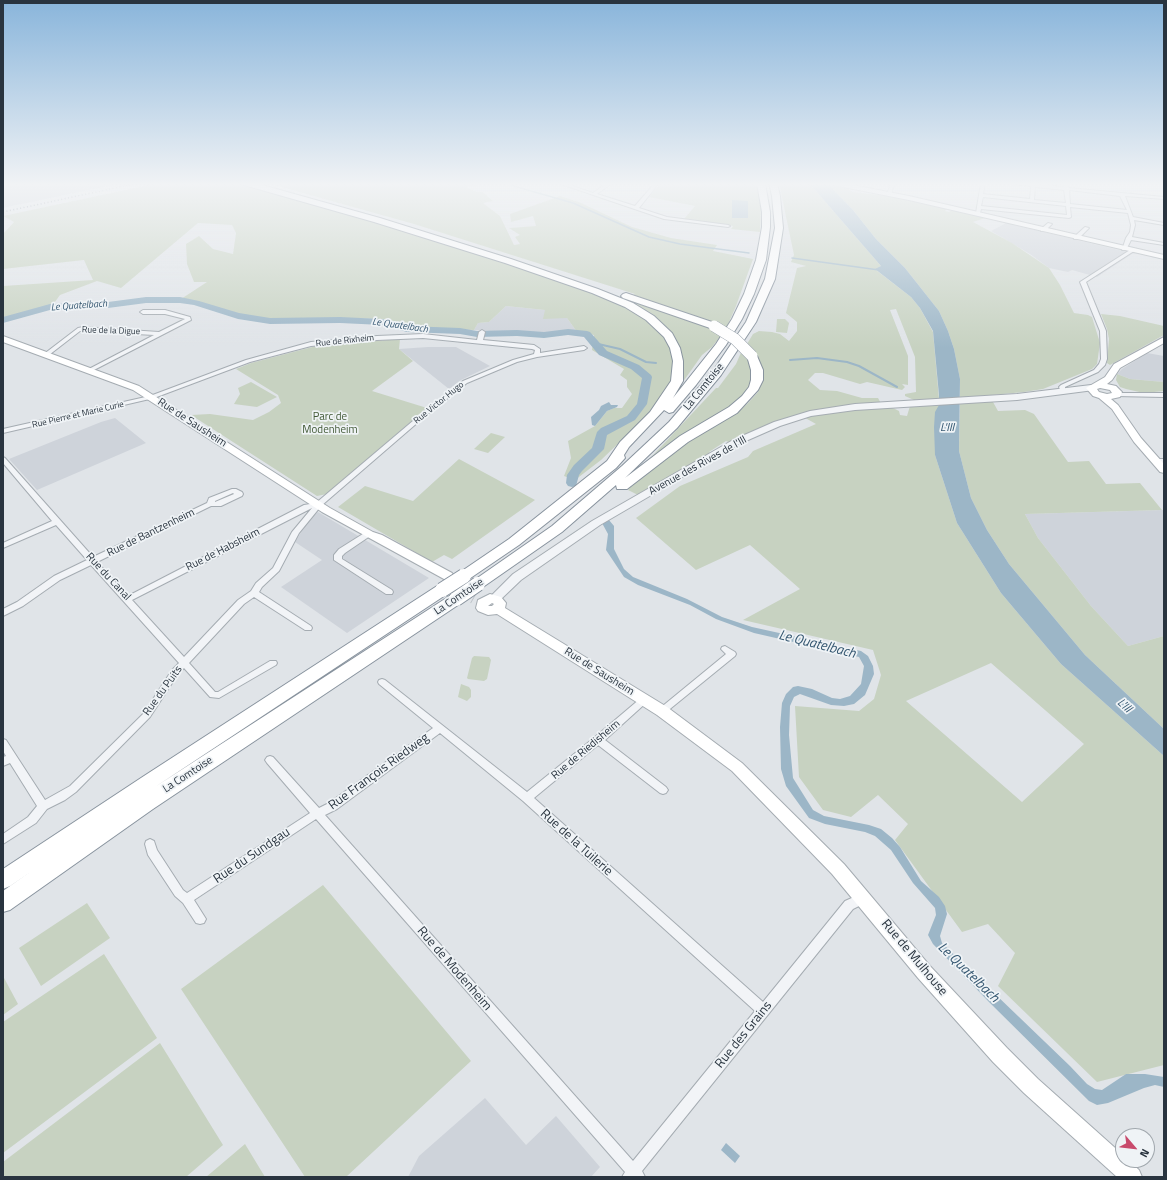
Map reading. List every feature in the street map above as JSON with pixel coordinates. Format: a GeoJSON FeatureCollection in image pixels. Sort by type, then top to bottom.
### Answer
{"type":"FeatureCollection","features":[{"type":"Feature","properties":{"kind":"highway"},"geometry":{"type":"LineString","coordinates":[[437,238],[595,291],[639,311],[660,327],[669,338],[675,348],[678,361],[677,381],[654,415],[624,445],[611,465]]}},
{"type":"Feature","properties":{"kind":"highway"},"geometry":{"type":"LineString","coordinates":[[451,238],[714,326],[735,339],[752,356],[757,370],[757,380],[750,393],[739,405],[684,439],[587,513],[557,529]]}},
{"type":"Feature","properties":{"kind":"highway","name":"La Comtoise"},"geometry":{"type":"LineString","coordinates":[[3,880],[150,781],[464,576],[520,537],[611,465],[659,420],[688,388],[721,345],[737,319],[756,277],[764,238]]}},
{"type":"Feature","properties":{"kind":"highway","name":"La Comtoise"},"geometry":{"type":"LineString","coordinates":[[447,586],[485,598],[557,529],[627,470],[673,425],[714,378],[750,322],[763,296],[774,262],[778,238]]}},
{"type":"Feature","properties":{"kind":"highway","name":"La Comtoise"},"geometry":{"type":"LineString","coordinates":[[3,903],[146,803],[447,586]]}},
{"type":"Feature","properties":{"kind":"main road"},"geometry":{"type":"LineString","coordinates":[[1076,238],[1164,257]]}},
{"type":"Feature","properties":{"kind":"main road","name":"Rue de Sausheim"},"geometry":{"type":"LineString","coordinates":[[4,340],[47,354],[136,388],[318,505],[369,534],[372,540],[447,586]]}},
{"type":"Feature","properties":{"kind":"main road"},"geometry":{"type":"LineString","coordinates":[[1097,391],[1109,378],[1110,374],[1117,366],[1164,340]]}},
{"type":"Feature","properties":{"kind":"main road"},"geometry":{"type":"LineString","coordinates":[[1109,378],[1115,396],[1137,440],[1160,461],[1164,470]]}},
{"type":"Feature","properties":{"kind":"main road"},"geometry":{"type":"LineString","coordinates":[[1097,391],[1115,396]]}},
{"type":"Feature","properties":{"kind":"main road"},"geometry":{"type":"LineString","coordinates":[[1097,391],[1115,396]]}},
{"type":"Feature","properties":{"kind":"main road","name":"Rue de Sausheim"},"geometry":{"type":"LineString","coordinates":[[485,598],[662,711],[698,737]]}},
{"type":"Feature","properties":{"kind":"main road","name":"Rue de Mulhouse"},"geometry":{"type":"LineString","coordinates":[[698,737],[737,767],[838,869],[924,972],[1000,1055],[1031,1086],[1132,1177]]}},
{"type":"Feature","properties":{"kind":"street"},"geometry":{"type":"LineString","coordinates":[[1128,238],[1164,244]]}},
{"type":"Feature","properties":{"kind":"street"},"geometry":{"type":"LineString","coordinates":[[1063,391],[1063,386],[1096,371],[1102,365],[1104,359],[1103,330],[1083,282],[1128,250],[1128,238]]}},
{"type":"Feature","properties":{"kind":"street"},"geometry":{"type":"LineString","coordinates":[[90,370],[188,320],[188,318],[165,312],[143,312]]}},
{"type":"Feature","properties":{"kind":"street","name":"Rue de la Digue"},"geometry":{"type":"LineString","coordinates":[[47,354],[78,330],[83,328],[160,334]]}},
{"type":"Feature","properties":{"kind":"street","name":"Rue de Rixheim"},"geometry":{"type":"LineString","coordinates":[[152,398],[248,361],[311,344],[401,336],[481,336],[534,347],[538,350],[536,355]]}},
{"type":"Feature","properties":{"kind":"street","name":"Rue Victor Hugo"},"geometry":{"type":"LineString","coordinates":[[318,505],[429,410],[465,382],[515,361],[536,355],[584,348]]}},
{"type":"Feature","properties":{"kind":"street","name":"Avenue des Rives de l'Ill"},"geometry":{"type":"LineString","coordinates":[[485,598],[596,523],[736,442],[777,424],[810,414],[855,407],[1017,397],[1063,391],[1097,391]]}},
{"type":"Feature","properties":{"kind":"street"},"geometry":{"type":"LineString","coordinates":[[1115,396],[1164,395]]}},
{"type":"Feature","properties":{"kind":"street","name":"Rue Pierre et Marie Curie"},"geometry":{"type":"LineString","coordinates":[[3,431],[152,398]]}},
{"type":"Feature","properties":{"kind":"street","name":"Rue du Canal"},"geometry":{"type":"LineString","coordinates":[[3,460],[213,695],[219,695],[273,663]]}},
{"type":"Feature","properties":{"kind":"street","name":"Rue de Bantzenheim"},"geometry":{"type":"LineString","coordinates":[[3,613],[57,578],[210,504]]}},
{"type":"Feature","properties":{"kind":"street","name":"Rue du Puits"},"geometry":{"type":"LineString","coordinates":[[3,840],[32,820],[43,806],[73,789],[147,715],[175,672],[241,602],[254,592],[259,585],[276,569],[296,532],[314,512],[318,505]]}},
{"type":"Feature","properties":{"kind":"street","name":"Rue de Habsheim"},"geometry":{"type":"LineString","coordinates":[[128,599],[307,507],[318,505]]}},
{"type":"Feature","properties":{"kind":"street"},"geometry":{"type":"LineString","coordinates":[[3,546],[58,522]]}},
{"type":"Feature","properties":{"kind":"street"},"geometry":{"type":"LineString","coordinates":[[369,534],[342,551],[338,555],[338,560],[389,592]]}},
{"type":"Feature","properties":{"kind":"street"},"geometry":{"type":"LineString","coordinates":[[254,592],[308,628]]}},
{"type":"Feature","properties":{"kind":"street"},"geometry":{"type":"LineString","coordinates":[[662,711],[732,654],[725,649]]}},
{"type":"Feature","properties":{"kind":"street","name":"Rue de la Tuilerie"},"geometry":{"type":"LineString","coordinates":[[382,682],[527,798],[764,1011]]}},
{"type":"Feature","properties":{"kind":"street","name":"Rue de Riedisheim"},"geometry":{"type":"LineString","coordinates":[[527,798],[644,700]]}},
{"type":"Feature","properties":{"kind":"street","name":"Rue François Riedweg"},"geometry":{"type":"LineString","coordinates":[[317,814],[333,806],[440,728]]}},
{"type":"Feature","properties":{"kind":"street"},"geometry":{"type":"LineString","coordinates":[[598,740],[663,790]]}},
{"type":"Feature","properties":{"kind":"street"},"geometry":{"type":"LineString","coordinates":[[3,743],[43,806]]}},
{"type":"Feature","properties":{"kind":"street"},"geometry":{"type":"LineString","coordinates":[[3,762],[12,758]]}},
{"type":"Feature","properties":{"kind":"street","name":"Rue de Modenheim"},"geometry":{"type":"LineString","coordinates":[[270,760],[634,1175]]}},
{"type":"Feature","properties":{"kind":"street","name":"Rue du Sundgau"},"geometry":{"type":"LineString","coordinates":[[187,899],[317,814]]}},
{"type":"Feature","properties":{"kind":"street"},"geometry":{"type":"LineString","coordinates":[[150,844],[152,852],[179,893],[187,899],[200,919]]}},
{"type":"Feature","properties":{"kind":"street","name":"Rue des Grains"},"geometry":{"type":"LineString","coordinates":[[634,1175],[849,905],[863,898]]}},
{"type":"Feature","properties":{"kind":"shaded area"},"geometry":{"type":"Polygon","coordinates":[[[1003,238],[1069,238],[1138,253],[1132,254],[1097,277],[1072,270],[1068,272],[1049,268],[1030,254],[1003,238]]]}},
{"type":"Feature","properties":{"kind":"shaded area"},"geometry":{"type":"Polygon","coordinates":[[[506,306],[545,310],[567,318],[577,332],[537,334],[474,330],[478,323],[489,322],[506,306]]]}},
{"type":"Feature","properties":{"kind":"shaded area"},"geometry":{"type":"Polygon","coordinates":[[[456,347],[490,366],[461,380],[449,389],[399,349],[456,347]]]}},
{"type":"Feature","properties":{"kind":"shaded area"},"geometry":{"type":"Polygon","coordinates":[[[1147,353],[1164,356],[1164,382],[1130,379],[1117,374],[1122,369],[1147,353]]]}},
{"type":"Feature","properties":{"kind":"shaded area"},"geometry":{"type":"Polygon","coordinates":[[[115,418],[146,443],[37,490],[9,459],[101,422],[115,418]]]}},
{"type":"Feature","properties":{"kind":"shaded area"},"geometry":{"type":"Polygon","coordinates":[[[1164,510],[1164,636],[1128,646],[1091,606],[1038,538],[1025,514],[1164,510]]]}},
{"type":"Feature","properties":{"kind":"shaded area"},"geometry":{"type":"Polygon","coordinates":[[[318,512],[429,578],[347,633],[281,587],[322,560],[295,542],[310,518],[318,512]]]}},
{"type":"Feature","properties":{"kind":"shaded area"},"geometry":{"type":"Polygon","coordinates":[[[485,1098],[526,1145],[556,1116],[600,1167],[591,1177],[408,1177],[419,1156],[485,1098]]]}},
{"type":"Feature","properties":{"kind":"green space"},"geometry":{"type":"Polygon","coordinates":[[[3,238],[180,238],[121,288],[97,281],[60,295],[52,306],[3,318],[3,286],[93,280],[84,260],[3,269],[3,238]]]}},
{"type":"Feature","properties":{"kind":"green space"},"geometry":{"type":"Polygon","coordinates":[[[196,238],[201,238],[213,249],[233,254],[235,238],[433,238],[606,297],[618,304],[635,294],[458,238],[511,238],[514,245],[520,244],[516,238],[671,238],[717,245],[713,251],[753,259],[726,329],[712,347],[702,355],[675,393],[683,370],[672,349],[674,361],[672,381],[666,392],[648,415],[601,460],[575,480],[564,476],[571,458],[568,441],[595,426],[607,411],[614,408],[622,408],[632,394],[627,387],[627,380],[620,375],[624,369],[592,350],[594,335],[577,332],[567,318],[543,319],[545,310],[506,306],[489,322],[478,323],[474,330],[408,328],[385,319],[320,318],[271,320],[239,315],[199,302],[181,299],[207,282],[194,282],[187,264],[186,244],[196,238]]]}},
{"type":"Feature","properties":{"kind":"green space"},"geometry":{"type":"Polygon","coordinates":[[[790,238],[857,238],[881,266],[876,270],[911,297],[920,308],[933,332],[939,399],[914,400],[905,396],[905,394],[916,392],[915,357],[896,309],[890,310],[908,356],[908,385],[902,384],[905,387],[902,390],[867,382],[860,384],[823,373],[815,373],[808,380],[820,390],[837,391],[862,398],[878,398],[883,407],[895,409],[899,411],[900,415],[907,416],[910,406],[939,403],[935,455],[957,523],[1001,593],[1061,664],[1164,756],[1164,1065],[1097,1082],[998,986],[1015,953],[988,924],[962,932],[895,840],[908,824],[878,795],[851,817],[823,810],[799,777],[795,706],[859,711],[874,699],[881,675],[873,650],[743,620],[800,589],[750,545],[696,570],[636,518],[680,486],[748,457],[753,451],[816,424],[800,415],[731,443],[726,441],[709,452],[712,454],[638,495],[628,490],[682,445],[740,410],[758,392],[761,385],[763,369],[757,355],[747,344],[753,334],[759,331],[772,332],[780,334],[789,341],[797,331],[797,322],[786,313],[797,268],[806,266],[791,262],[794,255],[790,238]],[[991,663],[906,701],[1022,802],[1084,744],[991,663]]]}},
{"type":"Feature","properties":{"kind":"green space"},"geometry":{"type":"Polygon","coordinates":[[[1003,238],[1012,243],[1049,268],[1060,285],[1074,313],[1092,317],[1100,343],[1097,364],[1092,369],[1043,389],[960,398],[960,379],[954,349],[939,311],[905,268],[876,239],[1003,238]]]}},
{"type":"Feature","properties":{"kind":"green space"},"geometry":{"type":"Polygon","coordinates":[[[1101,314],[1120,316],[1164,326],[1164,335],[1110,365],[1107,363],[1109,339],[1101,314]]]}},
{"type":"Feature","properties":{"kind":"green space"},"geometry":{"type":"Polygon","coordinates":[[[777,319],[785,319],[789,323],[787,333],[776,332],[777,319]]]}},
{"type":"Feature","properties":{"kind":"green space","name":"Parc de Modenheim"},"geometry":{"type":"Polygon","coordinates":[[[400,339],[399,349],[413,361],[372,391],[427,408],[327,494],[317,496],[191,415],[210,414],[253,420],[269,412],[281,403],[278,395],[236,369],[251,363],[316,346],[400,339]]]}},
{"type":"Feature","properties":{"kind":"green space"},"geometry":{"type":"Polygon","coordinates":[[[743,348],[753,366],[750,386],[743,398],[641,468],[716,388],[718,388],[736,364],[743,348]]]}},
{"type":"Feature","properties":{"kind":"green space"},"geometry":{"type":"Polygon","coordinates":[[[1117,374],[1130,379],[1164,382],[1164,391],[1144,393],[1120,387],[1116,380],[1117,374]]]}},
{"type":"Feature","properties":{"kind":"green space"},"geometry":{"type":"Polygon","coordinates":[[[251,382],[277,397],[257,407],[234,404],[240,394],[238,388],[251,382]]]}},
{"type":"Feature","properties":{"kind":"green space"},"geometry":{"type":"Polygon","coordinates":[[[960,402],[993,402],[998,411],[1025,410],[1034,414],[1068,462],[1089,461],[1106,484],[1140,483],[1162,510],[1025,514],[1038,538],[1091,606],[1128,646],[1164,636],[1164,729],[1085,655],[1009,564],[987,530],[971,498],[959,451],[960,402]]]}},
{"type":"Feature","properties":{"kind":"green space"},"geometry":{"type":"Polygon","coordinates":[[[491,433],[505,437],[488,453],[474,449],[491,433]]]}},
{"type":"Feature","properties":{"kind":"green space"},"geometry":{"type":"Polygon","coordinates":[[[459,459],[535,500],[452,559],[444,555],[432,562],[338,507],[365,486],[413,501],[459,459]]]}},
{"type":"Feature","properties":{"kind":"green space"},"geometry":{"type":"Polygon","coordinates":[[[474,656],[489,657],[491,660],[487,679],[484,681],[467,678],[472,658],[474,656]]]}},
{"type":"Feature","properties":{"kind":"green space"},"geometry":{"type":"Polygon","coordinates":[[[461,684],[469,687],[471,690],[471,697],[467,701],[458,697],[461,684]]]}},
{"type":"Feature","properties":{"kind":"green space"},"geometry":{"type":"Polygon","coordinates":[[[323,885],[471,1061],[346,1177],[305,1177],[181,989],[323,885]]]}},
{"type":"Feature","properties":{"kind":"green space"},"geometry":{"type":"Polygon","coordinates":[[[87,903],[110,938],[41,986],[19,948],[87,903]]]}},
{"type":"Feature","properties":{"kind":"green space"},"geometry":{"type":"Polygon","coordinates":[[[104,954],[157,1038],[3,1153],[3,1022],[104,954]]]}},
{"type":"Feature","properties":{"kind":"green space"},"geometry":{"type":"Polygon","coordinates":[[[3,976],[18,1004],[3,1015],[3,976]]]}},
{"type":"Feature","properties":{"kind":"green space"},"geometry":{"type":"Polygon","coordinates":[[[160,1043],[223,1145],[186,1177],[3,1177],[3,1162],[160,1043]]]}},
{"type":"Feature","properties":{"kind":"green space"},"geometry":{"type":"Polygon","coordinates":[[[245,1144],[265,1177],[206,1177],[212,1172],[245,1144]]]}},
{"type":"Feature","properties":{"kind":"water","name":"L'Ill"},"geometry":{"type":"Polygon","coordinates":[[[857,238],[875,238],[905,268],[939,311],[948,331],[954,349],[960,379],[959,451],[971,498],[987,530],[1009,564],[1085,655],[1164,729],[1164,756],[1061,664],[1001,593],[957,523],[935,455],[935,412],[939,405],[939,395],[933,331],[920,308],[911,297],[875,269],[881,266],[857,238]]]}},
{"type":"Feature","properties":{"kind":"water"},"geometry":{"type":"Polygon","coordinates":[[[609,402],[611,405],[618,405],[617,407],[607,411],[595,426],[592,425],[591,417],[599,410],[601,406],[609,402]]]}},
{"type":"Feature","properties":{"kind":"water"},"geometry":{"type":"Polygon","coordinates":[[[609,520],[614,526],[614,549],[624,569],[633,577],[687,599],[722,617],[752,627],[861,651],[868,656],[873,666],[874,674],[865,695],[854,704],[844,706],[831,705],[800,694],[794,697],[790,706],[789,735],[793,778],[813,810],[824,816],[869,825],[881,829],[892,838],[900,847],[921,881],[939,897],[945,906],[947,914],[940,936],[942,943],[1087,1084],[1095,1089],[1102,1090],[1126,1074],[1145,1074],[1164,1077],[1164,1087],[1155,1085],[1144,1088],[1108,1103],[1097,1105],[1089,1101],[933,944],[928,935],[936,915],[935,908],[913,883],[891,850],[875,836],[865,832],[825,824],[809,818],[786,786],[781,769],[780,727],[782,703],[786,694],[793,687],[798,686],[812,689],[832,698],[840,699],[850,696],[861,684],[864,666],[859,657],[754,633],[716,619],[690,605],[638,585],[624,577],[606,550],[608,534],[602,523],[609,520]]]}},
{"type":"Feature","properties":{"kind":"water"},"geometry":{"type":"Polygon","coordinates":[[[726,1143],[740,1156],[735,1163],[721,1150],[726,1143]]]}},
{"type":"Feature","properties":{"kind":"waterway"},"geometry":{"type":"LineString","coordinates":[[654,238],[680,244],[749,253]]}},
{"type":"Feature","properties":{"kind":"waterway"},"geometry":{"type":"LineString","coordinates":[[792,258],[879,270]]}},
{"type":"Feature","properties":{"kind":"waterway","name":"Le Quatelbach"},"geometry":{"type":"LineString","coordinates":[[3,320],[50,307],[108,305],[146,300],[180,300],[196,303],[238,316],[270,321],[340,320],[382,322],[407,329],[460,331],[477,334],[517,333],[544,335],[568,332],[587,334],[603,353],[635,367],[647,377],[642,404],[631,418],[605,430],[601,434],[598,449],[578,468],[573,475],[572,483]]}},
{"type":"Feature","properties":{"kind":"waterway"},"geometry":{"type":"LineString","coordinates":[[594,343],[620,349],[646,362],[656,363]]}},
{"type":"Feature","properties":{"kind":"waterway"},"geometry":{"type":"LineString","coordinates":[[790,360],[817,358],[847,362],[859,366],[897,387]]}},
{"type":"Feature","properties":{"kind":"tunnel"},"geometry":{"type":"LineString","coordinates":[[443,580],[474,598]]}}]}
